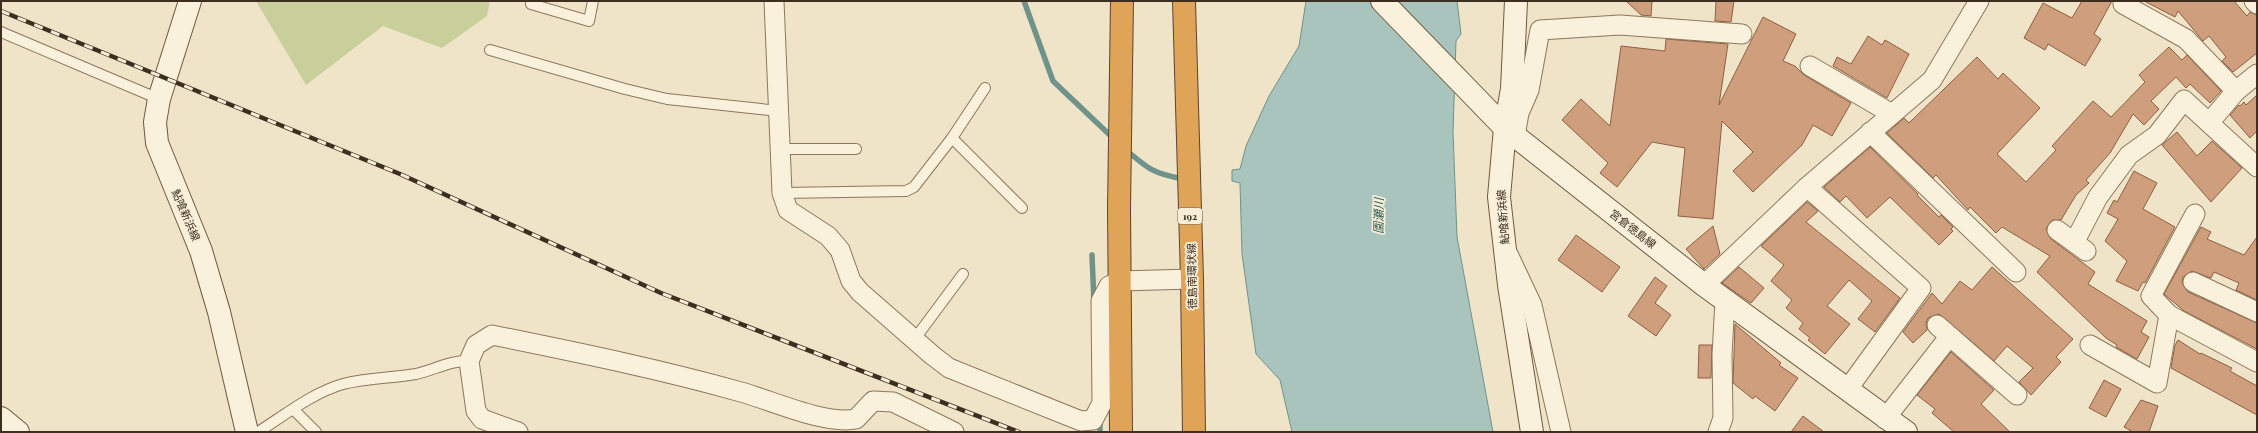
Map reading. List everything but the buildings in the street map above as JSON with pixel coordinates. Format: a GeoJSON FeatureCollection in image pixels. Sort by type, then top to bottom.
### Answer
{"type":"FeatureCollection","features":[{"type":"Feature","properties":{"kind":"highway"},"geometry":{"type":"LineString","coordinates":[[1121,432],[1119,209],[1122,1]]}},
{"type":"Feature","properties":{"kind":"highway","name":"徳島南環状線"},"geometry":{"type":"LineString","coordinates":[[1184,1],[1192,279],[1194,432]]}},
{"type":"Feature","properties":{"kind":"main road","name":"宮倉徳島線"},"geometry":{"type":"LineString","coordinates":[[1382,1],[1505,126],[1704,285],[1886,419],[1906,432]]}},
{"type":"Feature","properties":{"kind":"main road","name":"鮎喰新浜線"},"geometry":{"type":"LineString","coordinates":[[1516,1],[1512,89],[1505,126],[1500,197],[1505,247],[1532,432]]}},
{"type":"Feature","properties":{"kind":"main road","name":"鮎喰新浜線"},"geometry":{"type":"LineString","coordinates":[[188,2],[159,99],[155,122],[156,143],[201,251],[219,312],[247,432]]}},
{"type":"Feature","properties":{"kind":"main road"},"geometry":{"type":"LineString","coordinates":[[1,418],[18,432]]}},
{"type":"Feature","properties":{"kind":"street"},"geometry":{"type":"LineString","coordinates":[[774,1],[782,193],[788,210],[828,236],[840,250],[851,281],[860,292],[914,340],[949,368],[1081,421],[1093,420],[1102,403],[1101,301],[1109,286],[1120,281],[1192,279]]}},
{"type":"Feature","properties":{"kind":"street"},"geometry":{"type":"LineString","coordinates":[[1704,285],[1807,187],[1932,80],[1979,1]]}},
{"type":"Feature","properties":{"kind":"street"},"geometry":{"type":"LineString","coordinates":[[2124,1],[2123,4],[2186,39],[2236,91]]}},
{"type":"Feature","properties":{"kind":"street"},"geometry":{"type":"LineString","coordinates":[[2254,1],[2257,4]]}},
{"type":"Feature","properties":{"kind":"street"},"geometry":{"type":"LineString","coordinates":[[1505,126],[1519,113],[1529,90],[1540,30],[1620,26],[1742,34]]}},
{"type":"Feature","properties":{"kind":"street"},"geometry":{"type":"LineString","coordinates":[[1810,66],[1892,114]]}},
{"type":"Feature","properties":{"kind":"street"},"geometry":{"type":"LineString","coordinates":[[2209,123],[2236,91],[2257,74]]}},
{"type":"Feature","properties":{"kind":"street"},"geometry":{"type":"LineString","coordinates":[[2057,230],[2080,246],[2098,197],[2129,155],[2157,134],[2184,100],[2209,123],[2255,159]]}},
{"type":"Feature","properties":{"kind":"street"},"geometry":{"type":"LineString","coordinates":[[1870,132],[2016,272]]}},
{"type":"Feature","properties":{"kind":"street"},"geometry":{"type":"LineString","coordinates":[[1807,187],[1921,288],[1847,390]]}},
{"type":"Feature","properties":{"kind":"street"},"geometry":{"type":"LineString","coordinates":[[2195,214],[2151,296],[2169,315],[2257,362]]}},
{"type":"Feature","properties":{"kind":"street"},"geometry":{"type":"LineString","coordinates":[[1505,247],[1532,305],[1561,432]]}},
{"type":"Feature","properties":{"kind":"street"},"geometry":{"type":"LineString","coordinates":[[2193,282],[2257,312]]}},
{"type":"Feature","properties":{"kind":"street"},"geometry":{"type":"LineString","coordinates":[[1718,432],[1723,418],[1722,355],[1725,300]]}},
{"type":"Feature","properties":{"kind":"street"},"geometry":{"type":"LineString","coordinates":[[2090,345],[2157,383],[2169,315]]}},
{"type":"Feature","properties":{"kind":"street"},"geometry":{"type":"LineString","coordinates":[[1886,419],[1943,331],[2017,395]]}},
{"type":"Feature","properties":{"kind":"street"},"geometry":{"type":"LineString","coordinates":[[518,432],[482,419],[476,411],[469,362],[476,345],[492,335],[620,360],[742,392],[833,420],[856,419],[873,401],[892,402],[954,432]]}},
{"type":"Feature","properties":{"kind":"lane"},"geometry":{"type":"LineString","coordinates":[[531,4],[588,21],[593,1]]}},
{"type":"Feature","properties":{"kind":"lane"},"geometry":{"type":"LineString","coordinates":[[1,32],[159,99]]}},
{"type":"Feature","properties":{"kind":"lane"},"geometry":{"type":"LineString","coordinates":[[490,50],[625,89],[667,99],[779,112]]}},
{"type":"Feature","properties":{"kind":"lane"},"geometry":{"type":"LineString","coordinates":[[782,193],[906,191],[914,187],[952,138],[985,88]]}},
{"type":"Feature","properties":{"kind":"lane"},"geometry":{"type":"LineString","coordinates":[[952,138],[1022,208]]}},
{"type":"Feature","properties":{"kind":"lane"},"geometry":{"type":"LineString","coordinates":[[781,149],[856,149]]}},
{"type":"Feature","properties":{"kind":"lane"},"geometry":{"type":"LineString","coordinates":[[914,340],[963,274]]}},
{"type":"Feature","properties":{"kind":"lane"},"geometry":{"type":"LineString","coordinates":[[258,432],[323,391],[342,385],[411,374],[458,361],[469,362]]}},
{"type":"Feature","properties":{"kind":"lane"},"geometry":{"type":"LineString","coordinates":[[294,410],[316,432]]}},
{"type":"Feature","properties":{"kind":"green space"},"geometry":{"type":"Polygon","coordinates":[[[256,1],[490,1],[487,16],[442,48],[383,26],[306,85],[256,1]]]}},
{"type":"Feature","properties":{"kind":"water","name":"園瀬川"},"geometry":{"type":"Polygon","coordinates":[[[1306,1],[1457,1],[1461,34],[1456,41],[1453,132],[1457,237],[1493,432],[1292,432],[1280,380],[1256,354],[1242,254],[1240,183],[1232,181],[1232,170],[1240,169],[1246,146],[1269,96],[1299,46],[1306,1]]]}},
{"type":"Feature","properties":{"kind":"waterway"},"geometry":{"type":"LineString","coordinates":[[1024,1],[1053,81],[1114,139]]}},
{"type":"Feature","properties":{"kind":"waterway"},"geometry":{"type":"LineString","coordinates":[[1125,149],[1152,170],[1165,175],[1184,179]]}},
{"type":"Feature","properties":{"kind":"waterway"},"geometry":{"type":"LineString","coordinates":[[1092,255],[1094,303]]}},
{"type":"Feature","properties":{"kind":"waterway"},"geometry":{"type":"LineString","coordinates":[[1100,419],[1100,432]]}},
{"type":"Feature","properties":{"kind":"railway"},"geometry":{"type":"LineString","coordinates":[[1,11],[400,174],[661,293],[1019,432]]}}]}
